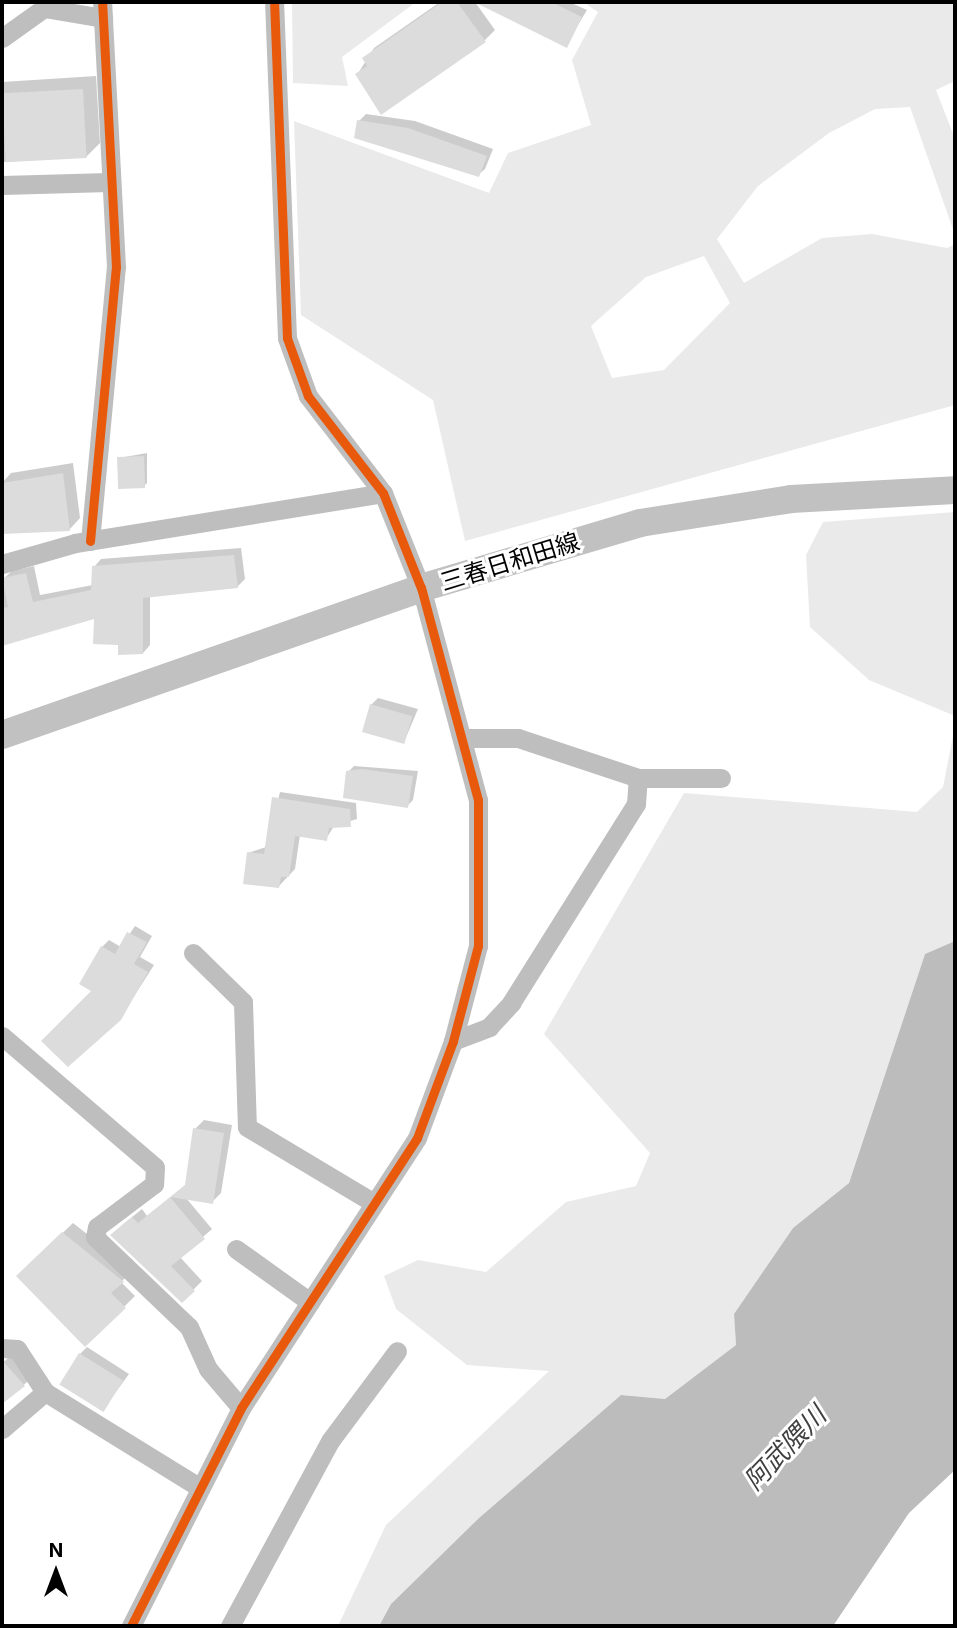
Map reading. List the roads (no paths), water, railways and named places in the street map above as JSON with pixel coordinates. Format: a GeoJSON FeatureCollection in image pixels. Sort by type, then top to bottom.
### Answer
{"type":"FeatureCollection","features":[{"type":"Feature","properties":{"kind":"main road","name":"三春日和田線"},"geometry":{"type":"LineString","coordinates":[[2,735],[421,588],[640,523],[791,499],[955,490]]}},
{"type":"Feature","properties":{"kind":"street"},"geometry":{"type":"LineString","coordinates":[[131,1626],[241,1408],[416,1138],[453,1041],[478,946],[480,832],[466,738],[421,588],[383,493],[308,396],[287,338],[274,2]]}},
{"type":"Feature","properties":{"kind":"street"},"geometry":{"type":"LineString","coordinates":[[2,38],[44,8],[102,10],[109,182],[116,267],[90,541]]}},
{"type":"Feature","properties":{"kind":"street"},"geometry":{"type":"LineString","coordinates":[[2,185],[109,182]]}},
{"type":"Feature","properties":{"kind":"street"},"geometry":{"type":"LineString","coordinates":[[2,564],[90,541],[383,493]]}},
{"type":"Feature","properties":{"kind":"street"},"geometry":{"type":"LineString","coordinates":[[466,738],[518,738],[638,778],[721,778]]}},
{"type":"Feature","properties":{"kind":"street"},"geometry":{"type":"LineString","coordinates":[[453,1041],[488,1027],[510,1003],[636,804],[638,778]]}},
{"type":"Feature","properties":{"kind":"street"},"geometry":{"type":"LineString","coordinates":[[193,953],[243,1002],[247,1127],[374,1203]]}},
{"type":"Feature","properties":{"kind":"street"},"geometry":{"type":"LineString","coordinates":[[2,1036],[155,1167],[154,1184],[97,1227],[95,1237],[189,1328],[208,1369],[241,1408]]}},
{"type":"Feature","properties":{"kind":"street"},"geometry":{"type":"LineString","coordinates":[[236,1249],[310,1302]]}},
{"type":"Feature","properties":{"kind":"street"},"geometry":{"type":"LineString","coordinates":[[2,1348],[17,1349],[45,1392],[199,1487]]}},
{"type":"Feature","properties":{"kind":"street"},"geometry":{"type":"LineString","coordinates":[[230,1626],[330,1441],[397,1351]]}},
{"type":"Feature","properties":{"kind":"street"},"geometry":{"type":"LineString","coordinates":[[2,1429],[45,1392]]}},
{"type":"Feature","properties":{"kind":"water","name":"阿武隈川"},"geometry":{"type":"Polygon","coordinates":[[[955,941],[955,1470],[909,1513],[833,1626],[379,1626],[391,1604],[479,1518],[621,1395],[665,1399],[736,1345],[734,1314],[793,1228],[849,1183],[925,954],[955,941]]]}}]}
